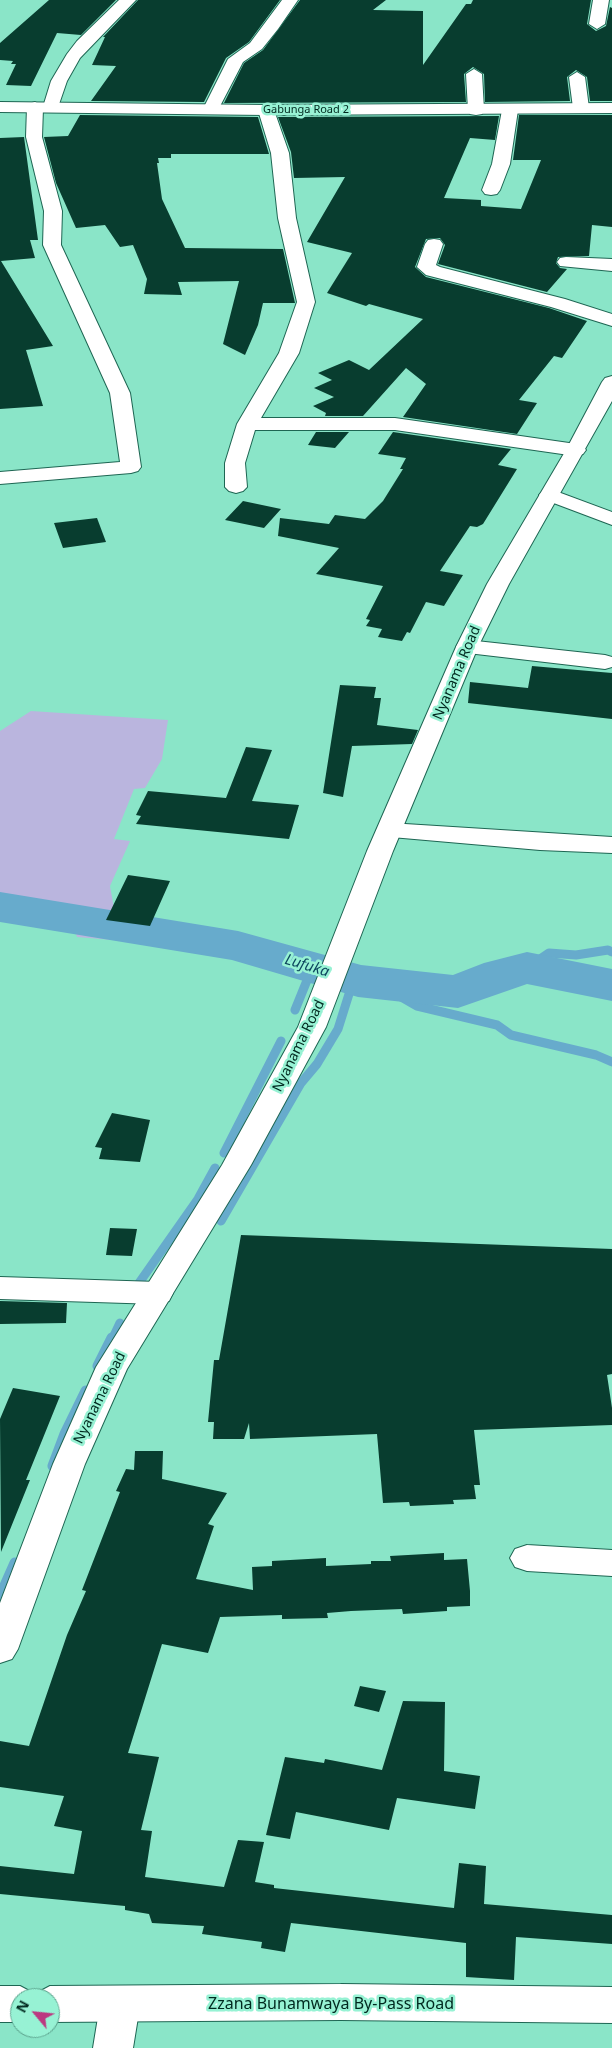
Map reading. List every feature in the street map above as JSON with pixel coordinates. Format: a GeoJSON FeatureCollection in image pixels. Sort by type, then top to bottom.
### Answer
{"type":"FeatureCollection","features":[{"type":"Feature","properties":{"kind":"street"},"geometry":{"type":"LineString","coordinates":[[0,478],[132,466],[120,393],[52,245],[53,211],[34,137],[43,107],[73,57],[128,0]]}},
{"type":"Feature","properties":{"kind":"street"},"geometry":{"type":"LineString","coordinates":[[211,110],[236,59],[256,46],[273,26],[290,0]]}},
{"type":"Feature","properties":{"kind":"street"},"geometry":{"type":"LineString","coordinates":[[597,24],[601,0]]}},
{"type":"Feature","properties":{"kind":"street"},"geometry":{"type":"LineString","coordinates":[[474,74],[476,110]]}},
{"type":"Feature","properties":{"kind":"street"},"geometry":{"type":"LineString","coordinates":[[577,78],[581,108]]}},
{"type":"Feature","properties":{"kind":"street","name":"Gabunga Road 2"},"geometry":{"type":"LineString","coordinates":[[0,107],[211,110],[612,108]]}},
{"type":"Feature","properties":{"kind":"street"},"geometry":{"type":"LineString","coordinates":[[236,486],[235,463],[247,424],[289,353],[306,302],[287,218],[280,153],[266,110]]}},
{"type":"Feature","properties":{"kind":"street"},"geometry":{"type":"LineString","coordinates":[[491,190],[501,164],[510,110]]}},
{"type":"Feature","properties":{"kind":"street"},"geometry":{"type":"LineString","coordinates":[[434,244],[426,267],[432,271],[558,303],[612,320]]}},
{"type":"Feature","properties":{"kind":"street"},"geometry":{"type":"LineString","coordinates":[[566,262],[612,265]]}},
{"type":"Feature","properties":{"kind":"street","name":"Nyanama Road"},"geometry":{"type":"LineString","coordinates":[[0,1649],[73,1455],[112,1367],[236,1165],[312,1027],[389,831],[467,647],[498,584],[576,450],[612,382]]}},
{"type":"Feature","properties":{"kind":"street"},"geometry":{"type":"LineString","coordinates":[[247,424],[395,424],[576,450]]}},
{"type":"Feature","properties":{"kind":"street"},"geometry":{"type":"LineString","coordinates":[[550,495],[612,519]]}},
{"type":"Feature","properties":{"kind":"street"},"geometry":{"type":"LineString","coordinates":[[467,647],[604,662]]}},
{"type":"Feature","properties":{"kind":"street"},"geometry":{"type":"LineString","coordinates":[[389,831],[540,842],[612,845]]}},
{"type":"Feature","properties":{"kind":"street"},"geometry":{"type":"LineString","coordinates":[[0,1288],[158,1293]]}},
{"type":"Feature","properties":{"kind":"street"},"geometry":{"type":"LineString","coordinates":[[527,1558],[612,1563]]}},
{"type":"Feature","properties":{"kind":"street","name":"Zzana Bunamwaya By-Pass Road"},"geometry":{"type":"LineString","coordinates":[[60,2004],[341,2002],[612,2005]]}},
{"type":"Feature","properties":{"kind":"street"},"geometry":{"type":"LineString","coordinates":[[113,2048],[120,2005]]}},
{"type":"Feature","properties":{"kind":"shaded area"},"geometry":{"type":"Polygon","coordinates":[[[31,711],[168,720],[162,759],[145,788],[134,789],[114,839],[130,841],[110,886],[119,936],[113,940],[77,937],[74,928],[0,914],[0,731],[31,711]]]}},
{"type":"Feature","properties":{"kind":"building"},"geometry":{"type":"Polygon","coordinates":[[[49,0],[116,0],[81,35],[57,33],[31,86],[6,85],[16,64],[11,64],[13,61],[0,60],[0,43],[49,0]]]}},
{"type":"Feature","properties":{"kind":"building"},"geometry":{"type":"Polygon","coordinates":[[[138,0],[280,0],[249,42],[226,58],[204,102],[91,101],[116,66],[92,65],[105,37],[103,37],[138,0]]]}},
{"type":"Feature","properties":{"kind":"building"},"geometry":{"type":"Polygon","coordinates":[[[300,0],[386,0],[373,10],[423,11],[423,65],[466,4],[471,4],[473,0],[591,0],[587,24],[596,31],[606,26],[610,7],[612,8],[612,101],[590,101],[587,77],[576,70],[567,77],[570,101],[485,102],[484,74],[473,67],[464,74],[466,102],[224,103],[244,63],[263,50],[300,0]]]}},
{"type":"Feature","properties":{"kind":"building"},"geometry":{"type":"Polygon","coordinates":[[[80,115],[258,117],[269,154],[171,154],[171,158],[158,158],[159,163],[157,163],[162,199],[185,248],[283,249],[295,303],[263,303],[258,325],[245,355],[223,344],[239,281],[178,282],[182,295],[144,294],[147,279],[133,245],[120,247],[105,225],[76,228],[56,183],[44,137],[68,136],[80,115]]]}},
{"type":"Feature","properties":{"kind":"building"},"geometry":{"type":"Polygon","coordinates":[[[519,115],[612,115],[612,227],[592,225],[589,256],[558,257],[556,263],[560,268],[567,269],[547,292],[438,264],[445,245],[440,238],[426,239],[415,267],[426,277],[549,308],[587,321],[562,358],[554,356],[519,400],[537,403],[517,434],[403,417],[426,384],[406,368],[363,416],[325,416],[326,413],[313,406],[334,397],[314,388],[332,380],[318,373],[349,360],[369,370],[423,319],[369,304],[366,306],[327,293],[352,253],[307,242],[345,177],[294,178],[291,152],[278,117],[499,116],[495,140],[470,138],[444,198],[481,200],[481,206],[521,209],[541,160],[513,160],[519,115]]]}},
{"type":"Feature","properties":{"kind":"building"},"geometry":{"type":"Polygon","coordinates":[[[24,137],[38,240],[30,240],[35,258],[1,261],[53,346],[26,350],[43,406],[0,409],[0,138],[24,137]]]}},
{"type":"Feature","properties":{"kind":"building"},"geometry":{"type":"Polygon","coordinates":[[[316,432],[349,432],[335,448],[308,445],[316,432]]]}},
{"type":"Feature","properties":{"kind":"building"},"geometry":{"type":"Polygon","coordinates":[[[393,432],[511,449],[498,465],[517,469],[483,524],[477,527],[470,526],[440,571],[463,575],[444,606],[426,602],[410,633],[407,632],[402,641],[378,637],[382,629],[366,626],[370,620],[366,619],[383,586],[316,574],[339,548],[278,536],[280,518],[329,524],[335,515],[365,519],[383,501],[403,469],[400,469],[406,458],[378,454],[393,432]]]}},
{"type":"Feature","properties":{"kind":"building"},"geometry":{"type":"Polygon","coordinates":[[[243,501],[281,509],[264,528],[225,520],[243,501]]]}},
{"type":"Feature","properties":{"kind":"building"},"geometry":{"type":"Polygon","coordinates":[[[97,518],[106,542],[63,548],[54,523],[97,518]]]}},
{"type":"Feature","properties":{"kind":"building"},"geometry":{"type":"Polygon","coordinates":[[[532,666],[612,673],[612,719],[468,703],[470,682],[528,688],[532,666]]]}},
{"type":"Feature","properties":{"kind":"building"},"geometry":{"type":"Polygon","coordinates":[[[340,685],[376,687],[374,698],[381,698],[377,725],[418,730],[412,744],[352,746],[343,797],[323,793],[340,685]]]}},
{"type":"Feature","properties":{"kind":"building"},"geometry":{"type":"Polygon","coordinates":[[[246,747],[272,750],[252,801],[299,805],[289,839],[136,824],[141,816],[136,815],[148,791],[226,798],[246,747]]]}},
{"type":"Feature","properties":{"kind":"building"},"geometry":{"type":"Polygon","coordinates":[[[128,875],[170,881],[150,926],[106,920],[128,875]]]}},
{"type":"Feature","properties":{"kind":"building"},"geometry":{"type":"Polygon","coordinates":[[[112,1113],[150,1120],[140,1162],[99,1159],[102,1148],[95,1147],[112,1113]]]}},
{"type":"Feature","properties":{"kind":"building"},"geometry":{"type":"Polygon","coordinates":[[[110,1228],[137,1229],[132,1256],[106,1255],[110,1228]]]}},
{"type":"Feature","properties":{"kind":"building"},"geometry":{"type":"Polygon","coordinates":[[[241,1235],[612,1249],[612,1374],[607,1375],[612,1408],[612,1425],[474,1430],[480,1485],[474,1485],[476,1499],[453,1500],[454,1504],[410,1506],[409,1502],[383,1503],[377,1434],[250,1439],[249,1423],[244,1439],[213,1439],[214,1422],[208,1422],[214,1360],[219,1360],[241,1235]]]}},
{"type":"Feature","properties":{"kind":"building"},"geometry":{"type":"Polygon","coordinates":[[[0,1301],[67,1303],[66,1323],[0,1324],[0,1301]]]}},
{"type":"Feature","properties":{"kind":"building"},"geometry":{"type":"Polygon","coordinates":[[[13,1388],[60,1396],[26,1480],[30,1480],[1,1552],[0,1419],[13,1388]]]}},
{"type":"Feature","properties":{"kind":"building"},"geometry":{"type":"Polygon","coordinates":[[[135,1451],[163,1451],[162,1479],[227,1493],[208,1524],[214,1526],[196,1579],[253,1590],[252,1567],[272,1566],[272,1561],[326,1558],[326,1566],[371,1564],[371,1561],[391,1561],[390,1556],[444,1553],[444,1560],[467,1559],[470,1591],[470,1606],[447,1607],[447,1611],[403,1614],[402,1609],[351,1611],[327,1613],[328,1618],[282,1619],[282,1615],[220,1617],[208,1653],[162,1644],[128,1753],[159,1757],[141,1830],[152,1831],[145,1877],[224,1887],[238,1840],[264,1842],[255,1882],[274,1885],[274,1888],[454,1908],[459,1863],[486,1866],[484,1904],[612,1915],[612,1944],[516,1937],[514,1980],[466,1977],[466,1943],[291,1923],[285,1952],[261,1948],[262,1942],[202,1934],[204,1926],[152,1923],[149,1914],[125,1910],[125,1906],[0,1894],[0,1866],[74,1874],[82,1831],[54,1826],[64,1796],[0,1787],[0,1741],[29,1746],[67,1635],[86,1591],[82,1590],[120,1492],[116,1491],[126,1469],[134,1470],[135,1451]]]}},
{"type":"Feature","properties":{"kind":"building"},"geometry":{"type":"Polygon","coordinates":[[[360,1686],[386,1691],[379,1712],[354,1706],[360,1686]]]}},
{"type":"Feature","properties":{"kind":"building"},"geometry":{"type":"Polygon","coordinates":[[[403,1701],[445,1702],[444,1771],[480,1776],[475,1809],[397,1798],[389,1830],[296,1812],[290,1839],[266,1835],[285,1757],[324,1763],[325,1759],[382,1770],[403,1701]]]}},
{"type":"Feature","properties":{"kind":"waterway","name":"Lufuka"},"geometry":{"type":"LineString","coordinates":[[0,907],[238,946],[358,981],[458,992],[502,974],[527,968],[612,985]]}},
{"type":"Feature","properties":{"kind":"waterway"},"geometry":{"type":"LineString","coordinates":[[527,968],[549,953],[576,955],[608,950],[612,952]]}},
{"type":"Feature","properties":{"kind":"waterway"},"geometry":{"type":"LineString","coordinates":[[295,1010],[312,968]]}},
{"type":"Feature","properties":{"kind":"waterway"},"geometry":{"type":"LineString","coordinates":[[221,1221],[301,1083],[317,1064],[338,1029],[349,994],[358,981]]}},
{"type":"Feature","properties":{"kind":"waterway"},"geometry":{"type":"LineString","coordinates":[[377,983],[417,1006],[497,1025],[511,1035],[596,1055],[612,1062]]}},
{"type":"Feature","properties":{"kind":"waterway"},"geometry":{"type":"LineString","coordinates":[[224,1153],[281,1041]]}},
{"type":"Feature","properties":{"kind":"waterway"},"geometry":{"type":"LineString","coordinates":[[139,1283],[198,1199],[215,1168]]}},
{"type":"Feature","properties":{"kind":"waterway"},"geometry":{"type":"LineString","coordinates":[[112,1340],[120,1323]]}},
{"type":"Feature","properties":{"kind":"waterway"},"geometry":{"type":"LineString","coordinates":[[98,1366],[112,1338]]}},
{"type":"Feature","properties":{"kind":"waterway"},"geometry":{"type":"LineString","coordinates":[[53,1466],[65,1434],[86,1391]]}},
{"type":"Feature","properties":{"kind":"waterway"},"geometry":{"type":"LineString","coordinates":[[0,1597],[15,1563]]}}]}
